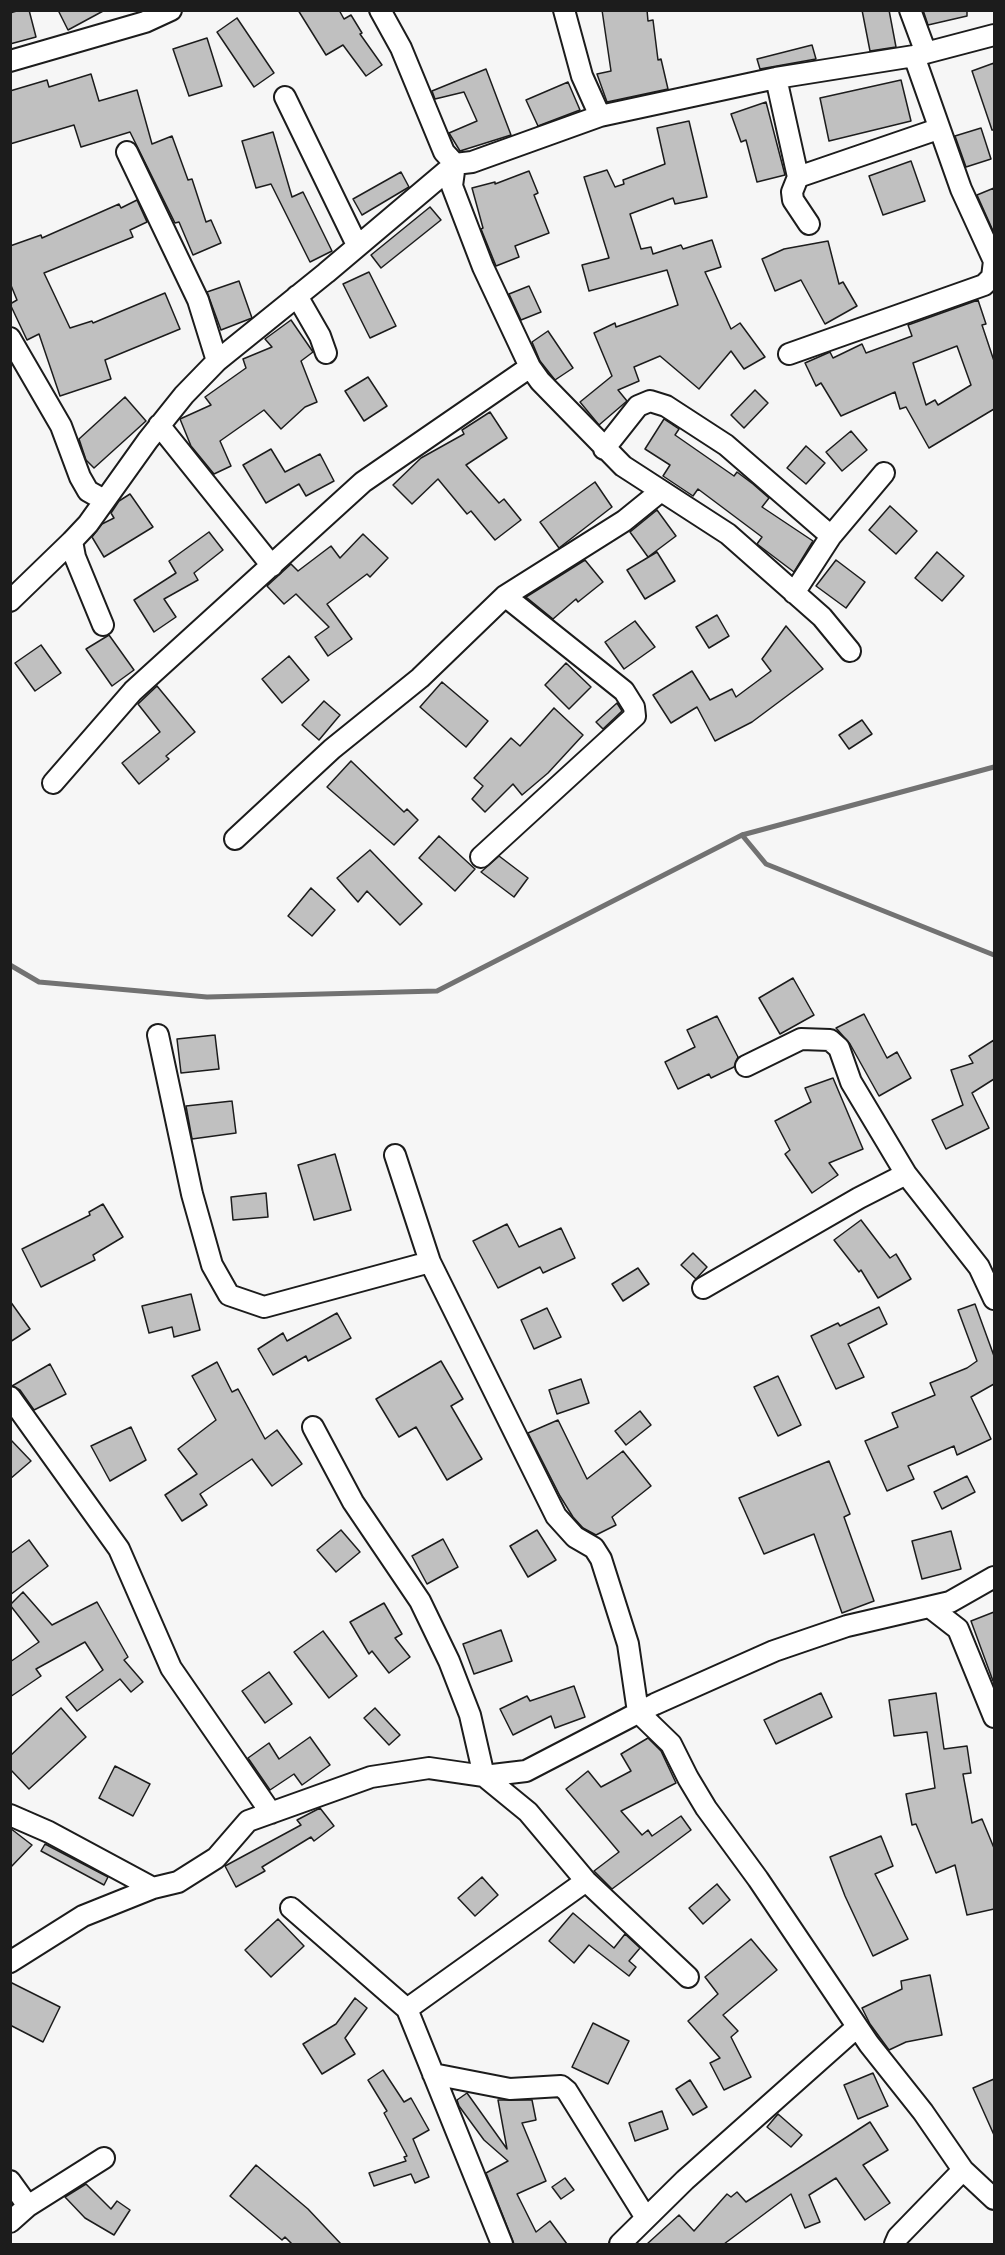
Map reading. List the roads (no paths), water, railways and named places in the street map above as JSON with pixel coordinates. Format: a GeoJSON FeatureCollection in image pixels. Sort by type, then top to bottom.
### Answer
{"type":"FeatureCollection","features":[{"type":"Feature","properties":{"kind":"street"},"geometry":{"type":"LineString","coordinates":[[10,61],[145,22],[171,10]]}},
{"type":"Feature","properties":{"kind":"street"},"geometry":{"type":"LineString","coordinates":[[380,10],[401,48],[444,152],[455,164]]}},
{"type":"Feature","properties":{"kind":"street"},"geometry":{"type":"LineString","coordinates":[[564,10],[582,76],[600,116]]}},
{"type":"Feature","properties":{"kind":"street"},"geometry":{"type":"LineString","coordinates":[[789,354],[984,285],[992,277],[994,261],[961,189],[938,129],[910,10]]}},
{"type":"Feature","properties":{"kind":"street"},"geometry":{"type":"LineString","coordinates":[[10,601],[72,542],[159,425],[217,360],[455,164],[472,162],[600,116],[776,78],[920,54],[994,35]]}},
{"type":"Feature","properties":{"kind":"street"},"geometry":{"type":"LineString","coordinates":[[776,78],[798,177],[792,192],[793,200],[809,224]]}},
{"type":"Feature","properties":{"kind":"street"},"geometry":{"type":"LineString","coordinates":[[285,97],[357,245]]}},
{"type":"Feature","properties":{"kind":"street"},"geometry":{"type":"LineString","coordinates":[[798,177],[938,129]]}},
{"type":"Feature","properties":{"kind":"street"},"geometry":{"type":"LineString","coordinates":[[127,152],[198,300],[217,360]]}},
{"type":"Feature","properties":{"kind":"street"},"geometry":{"type":"LineString","coordinates":[[455,164],[452,186],[483,267],[530,367],[540,381],[623,466],[728,534],[822,617],[850,651]]}},
{"type":"Feature","properties":{"kind":"street"},"geometry":{"type":"LineString","coordinates":[[297,296],[320,336],[326,353]]}},
{"type":"Feature","properties":{"kind":"street"},"geometry":{"type":"LineString","coordinates":[[10,338],[61,426],[80,477],[88,491],[104,500]]}},
{"type":"Feature","properties":{"kind":"street"},"geometry":{"type":"LineString","coordinates":[[53,783],[133,691],[363,483],[530,367]]}},
{"type":"Feature","properties":{"kind":"street"},"geometry":{"type":"LineString","coordinates":[[604,449],[638,406],[650,400],[666,406],[726,445],[831,536]]}},
{"type":"Feature","properties":{"kind":"street"},"geometry":{"type":"LineString","coordinates":[[159,425],[272,566]]}},
{"type":"Feature","properties":{"kind":"street"},"geometry":{"type":"LineString","coordinates":[[794,593],[831,536],[884,474]]}},
{"type":"Feature","properties":{"kind":"street"},"geometry":{"type":"LineString","coordinates":[[235,839],[332,749],[420,678],[505,597],[624,521],[661,491]]}},
{"type":"Feature","properties":{"kind":"street"},"geometry":{"type":"LineString","coordinates":[[72,542],[75,557],[103,625]]}},
{"type":"Feature","properties":{"kind":"street"},"geometry":{"type":"LineString","coordinates":[[481,857],[635,716],[634,707],[624,691],[505,597]]}},
{"type":"Feature","properties":{"kind":"street"},"geometry":{"type":"LineString","coordinates":[[158,1035],[192,1194],[212,1265],[229,1295],[264,1307],[430,1262]]}},
{"type":"Feature","properties":{"kind":"street"},"geometry":{"type":"LineString","coordinates":[[746,1066],[801,1039],[830,1040],[839,1048],[851,1082],[906,1174],[972,1257],[994,1299]]}},
{"type":"Feature","properties":{"kind":"street"},"geometry":{"type":"LineString","coordinates":[[395,1155],[430,1262],[556,1516],[575,1537],[594,1548],[601,1559],[628,1644],[638,1712],[671,1744],[687,1778],[706,1808],[758,1879],[857,2027],[963,2170],[990,2189]]}},
{"type":"Feature","properties":{"kind":"street"},"geometry":{"type":"LineString","coordinates":[[703,1288],[859,1198],[906,1174]]}},
{"type":"Feature","properties":{"kind":"street"},"geometry":{"type":"LineString","coordinates":[[10,1397],[119,1549],[171,1668],[271,1813]]}},
{"type":"Feature","properties":{"kind":"street"},"geometry":{"type":"LineString","coordinates":[[314,1427],[353,1502],[425,1611],[449,1661],[470,1715],[484,1776],[528,1812],[586,1881],[688,1977]]}},
{"type":"Feature","properties":{"kind":"street"},"geometry":{"type":"LineString","coordinates":[[10,1962],[83,1917],[153,1888],[178,1882],[216,1858],[248,1821],[371,1777],[429,1768],[484,1776],[526,1771],[638,1712],[784,1648],[847,1626],[950,1602],[994,1577]]}},
{"type":"Feature","properties":{"kind":"street"},"geometry":{"type":"LineString","coordinates":[[931,1608],[958,1629],[994,1717]]}},
{"type":"Feature","properties":{"kind":"street"},"geometry":{"type":"LineString","coordinates":[[10,1815],[49,1832],[153,1888]]}},
{"type":"Feature","properties":{"kind":"street"},"geometry":{"type":"LineString","coordinates":[[407,2009],[586,1881]]}},
{"type":"Feature","properties":{"kind":"street"},"geometry":{"type":"LineString","coordinates":[[291,1908],[407,2009],[502,2244]]}},
{"type":"Feature","properties":{"kind":"street"},"geometry":{"type":"LineString","coordinates":[[620,2244],[685,2180],[857,2027]]}},
{"type":"Feature","properties":{"kind":"street"},"geometry":{"type":"LineString","coordinates":[[433,2074],[510,2089],[561,2086],[567,2091],[646,2218]]}},
{"type":"Feature","properties":{"kind":"street"},"geometry":{"type":"LineString","coordinates":[[10,2222],[28,2206],[104,2158]]}},
{"type":"Feature","properties":{"kind":"street"},"geometry":{"type":"LineString","coordinates":[[894,2244],[898,2237],[963,2170]]}},
{"type":"Feature","properties":{"kind":"street"},"geometry":{"type":"LineString","coordinates":[[10,2181],[28,2206]]}},
{"type":"Feature","properties":{"kind":"waterway"},"geometry":{"type":"LineString","coordinates":[[10,965],[39,982],[207,997],[437,991],[742,835],[994,767]]}},
{"type":"Feature","properties":{"kind":"waterway"},"geometry":{"type":"LineString","coordinates":[[742,835],[766,864],[994,955]]}}]}
